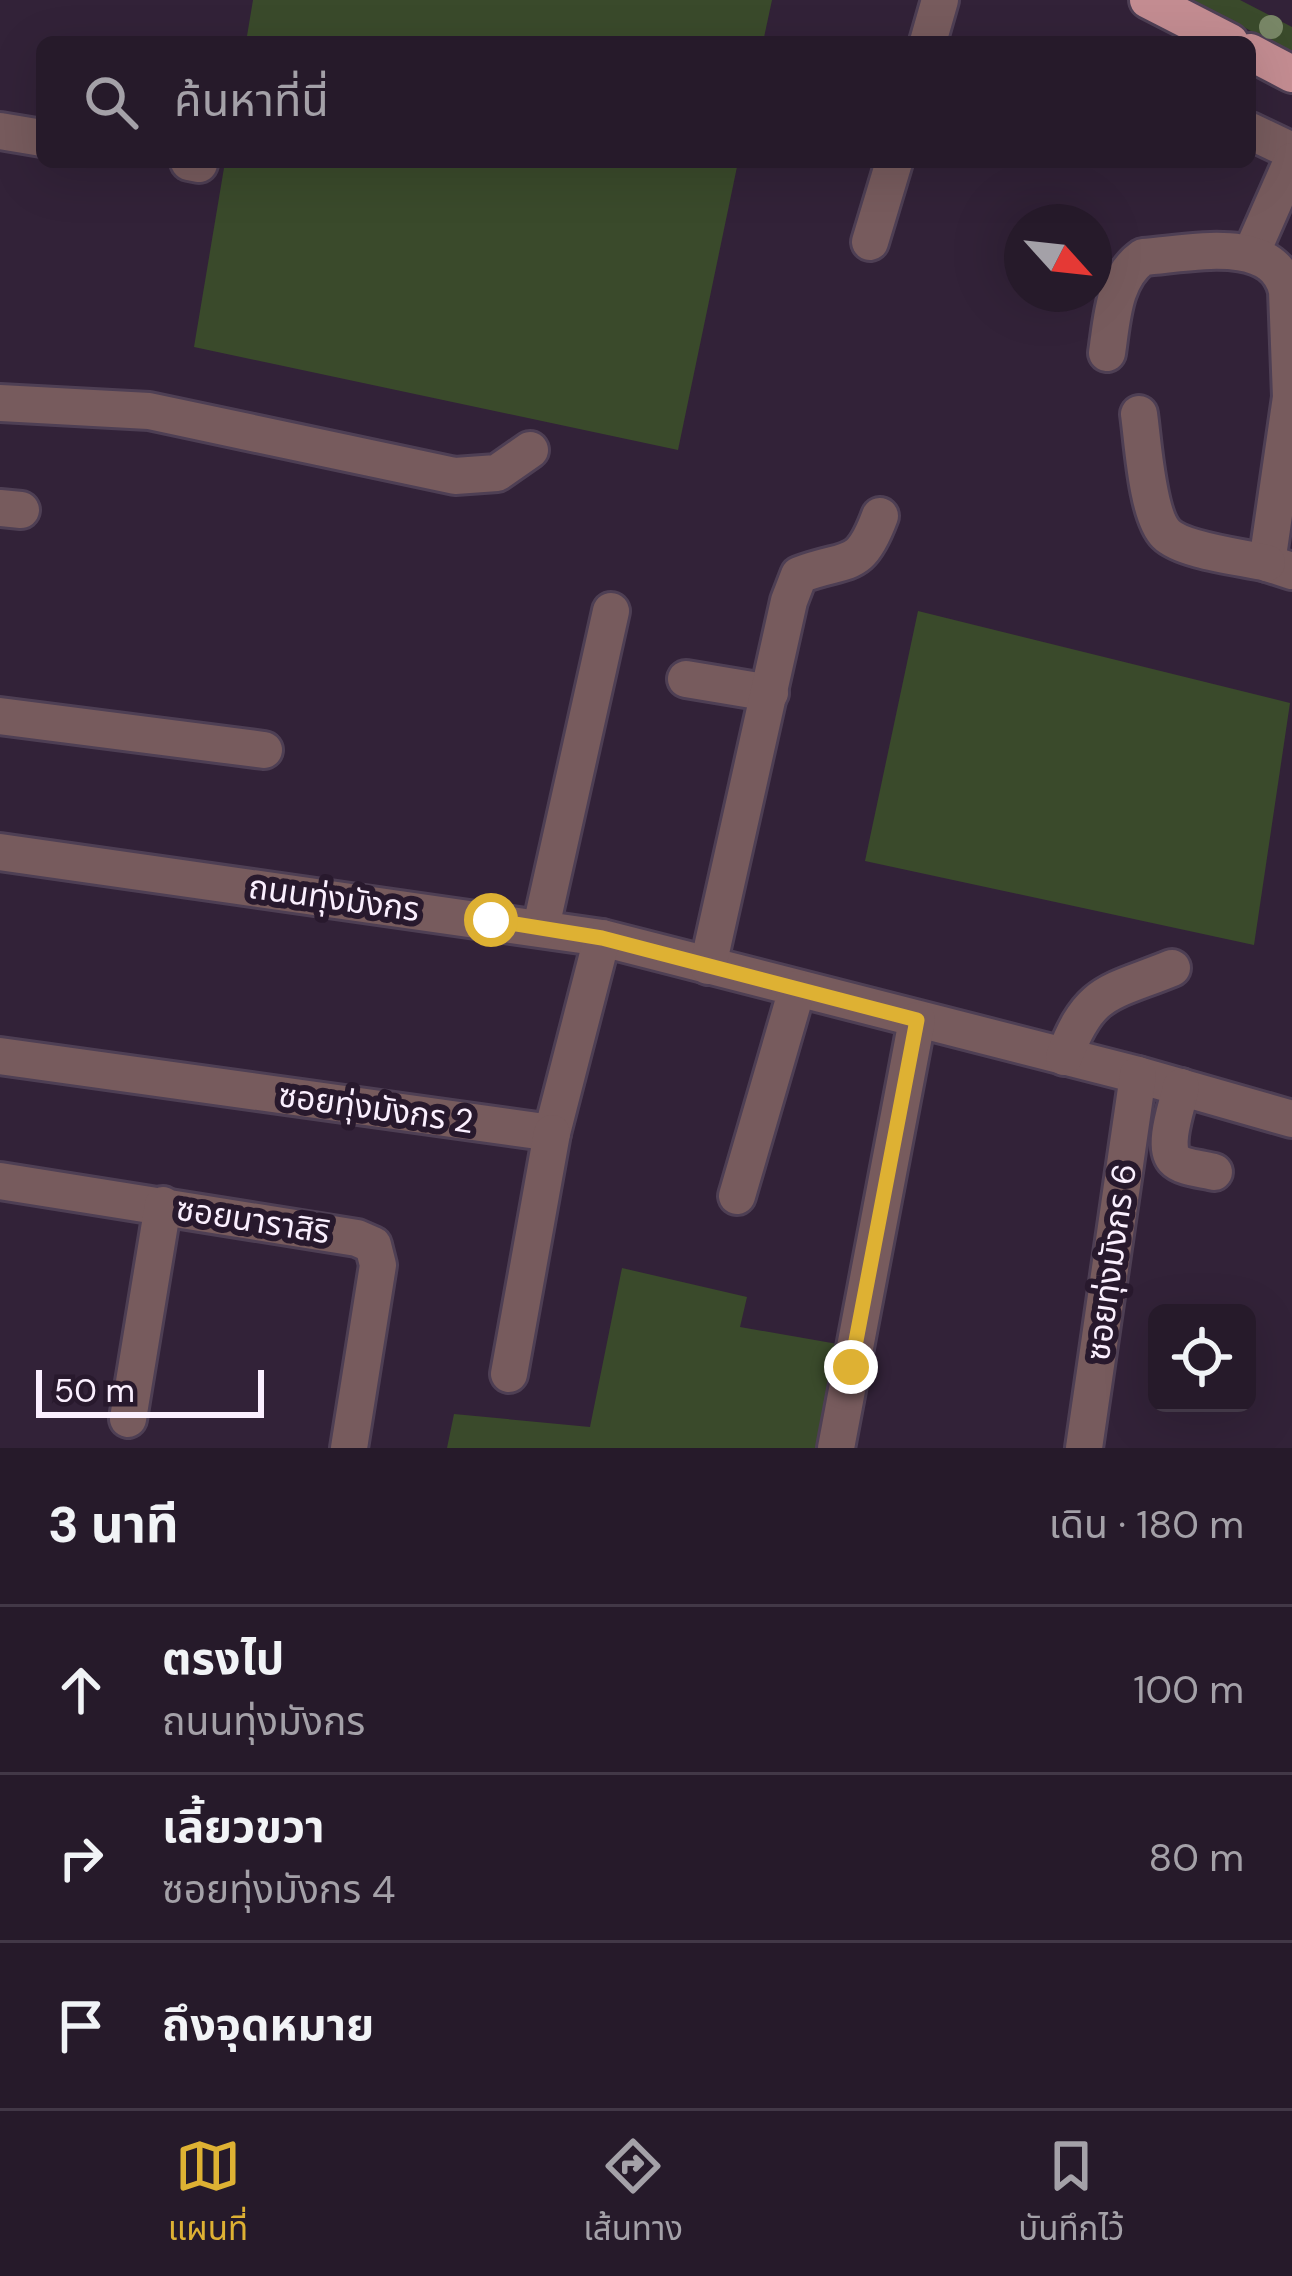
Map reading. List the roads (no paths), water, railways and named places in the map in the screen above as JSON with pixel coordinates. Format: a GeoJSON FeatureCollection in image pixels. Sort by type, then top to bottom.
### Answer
{"type":"FeatureCollection","features":[{"type":"Feature","properties":{"kind":"main road"},"geometry":{"type":"LineString","coordinates":[[1148,0],[1218,36]]}},
{"type":"Feature","properties":{"kind":"main road"},"geometry":{"type":"LineString","coordinates":[[1256,55],[1292,74]]}},
{"type":"Feature","properties":{"kind":"street"},"geometry":{"type":"LineString","coordinates":[[930,36],[940,0]]}},
{"type":"Feature","properties":{"kind":"street"},"geometry":{"type":"LineString","coordinates":[[0,131],[36,137]]}},
{"type":"Feature","properties":{"kind":"street"},"geometry":{"type":"LineString","coordinates":[[1256,134],[1292,151]]}},
{"type":"Feature","properties":{"kind":"street"},"geometry":{"type":"LineString","coordinates":[[1251,254],[1292,161]]}},
{"type":"Feature","properties":{"kind":"street"},"geometry":{"type":"LineString","coordinates":[[870,242],[892,168]]}},
{"type":"Feature","properties":{"kind":"street"},"geometry":{"type":"LineString","coordinates":[[1107,353],[1121,281],[1143,257],[1251,254],[1273,262],[1283,276],[1291,397],[1279,567],[1167,536],[1156,519],[1139,414]]}},
{"type":"Feature","properties":{"kind":"street"},"geometry":{"type":"LineString","coordinates":[[0,403],[149,411],[455,476],[497,472],[530,450]]}},
{"type":"Feature","properties":{"kind":"street"},"geometry":{"type":"LineString","coordinates":[[708,966],[788,601],[799,574],[858,557],[868,548],[880,516]]}},
{"type":"Feature","properties":{"kind":"street"},"geometry":{"type":"LineString","coordinates":[[541,927],[611,611]]}},
{"type":"Feature","properties":{"kind":"street"},"geometry":{"type":"LineString","coordinates":[[686,679],[770,693]]}},
{"type":"Feature","properties":{"kind":"street"},"geometry":{"type":"LineString","coordinates":[[0,716],[264,749]]}},
{"type":"Feature","properties":{"kind":"street","name":"ถนนทุ่งมังกร"},"geometry":{"type":"LineString","coordinates":[[0,852],[602,938],[1292,1119]]}},
{"type":"Feature","properties":{"kind":"street"},"geometry":{"type":"LineString","coordinates":[[509,1374],[552,1133],[602,938]]}},
{"type":"Feature","properties":{"kind":"street"},"geometry":{"type":"LineString","coordinates":[[1064,1057],[1087,1009],[1104,996],[1172,968]]}},
{"type":"Feature","properties":{"kind":"street"},"geometry":{"type":"LineString","coordinates":[[737,1196],[797,989]]}},
{"type":"Feature","properties":{"kind":"street"},"geometry":{"type":"LineString","coordinates":[[836,1448],[917,1020]]}},
{"type":"Feature","properties":{"kind":"street","name":"ซอยทุ่งมังกร 2"},"geometry":{"type":"LineString","coordinates":[[0,1056],[552,1133]]}},
{"type":"Feature","properties":{"kind":"street","name":"ซอยทุ่งมังกร 6"},"geometry":{"type":"LineString","coordinates":[[1084,1448],[1138,1075]]}},
{"type":"Feature","properties":{"kind":"street"},"geometry":{"type":"LineString","coordinates":[[1181,1087],[1172,1157],[1214,1172]]}},
{"type":"Feature","properties":{"kind":"street","name":"ซอยนาราสิริ"},"geometry":{"type":"LineString","coordinates":[[0,1181],[357,1238],[373,1245],[378,1265],[349,1448]]}},
{"type":"Feature","properties":{"kind":"street"},"geometry":{"type":"LineString","coordinates":[[128,1419],[163,1205]]}}]}
